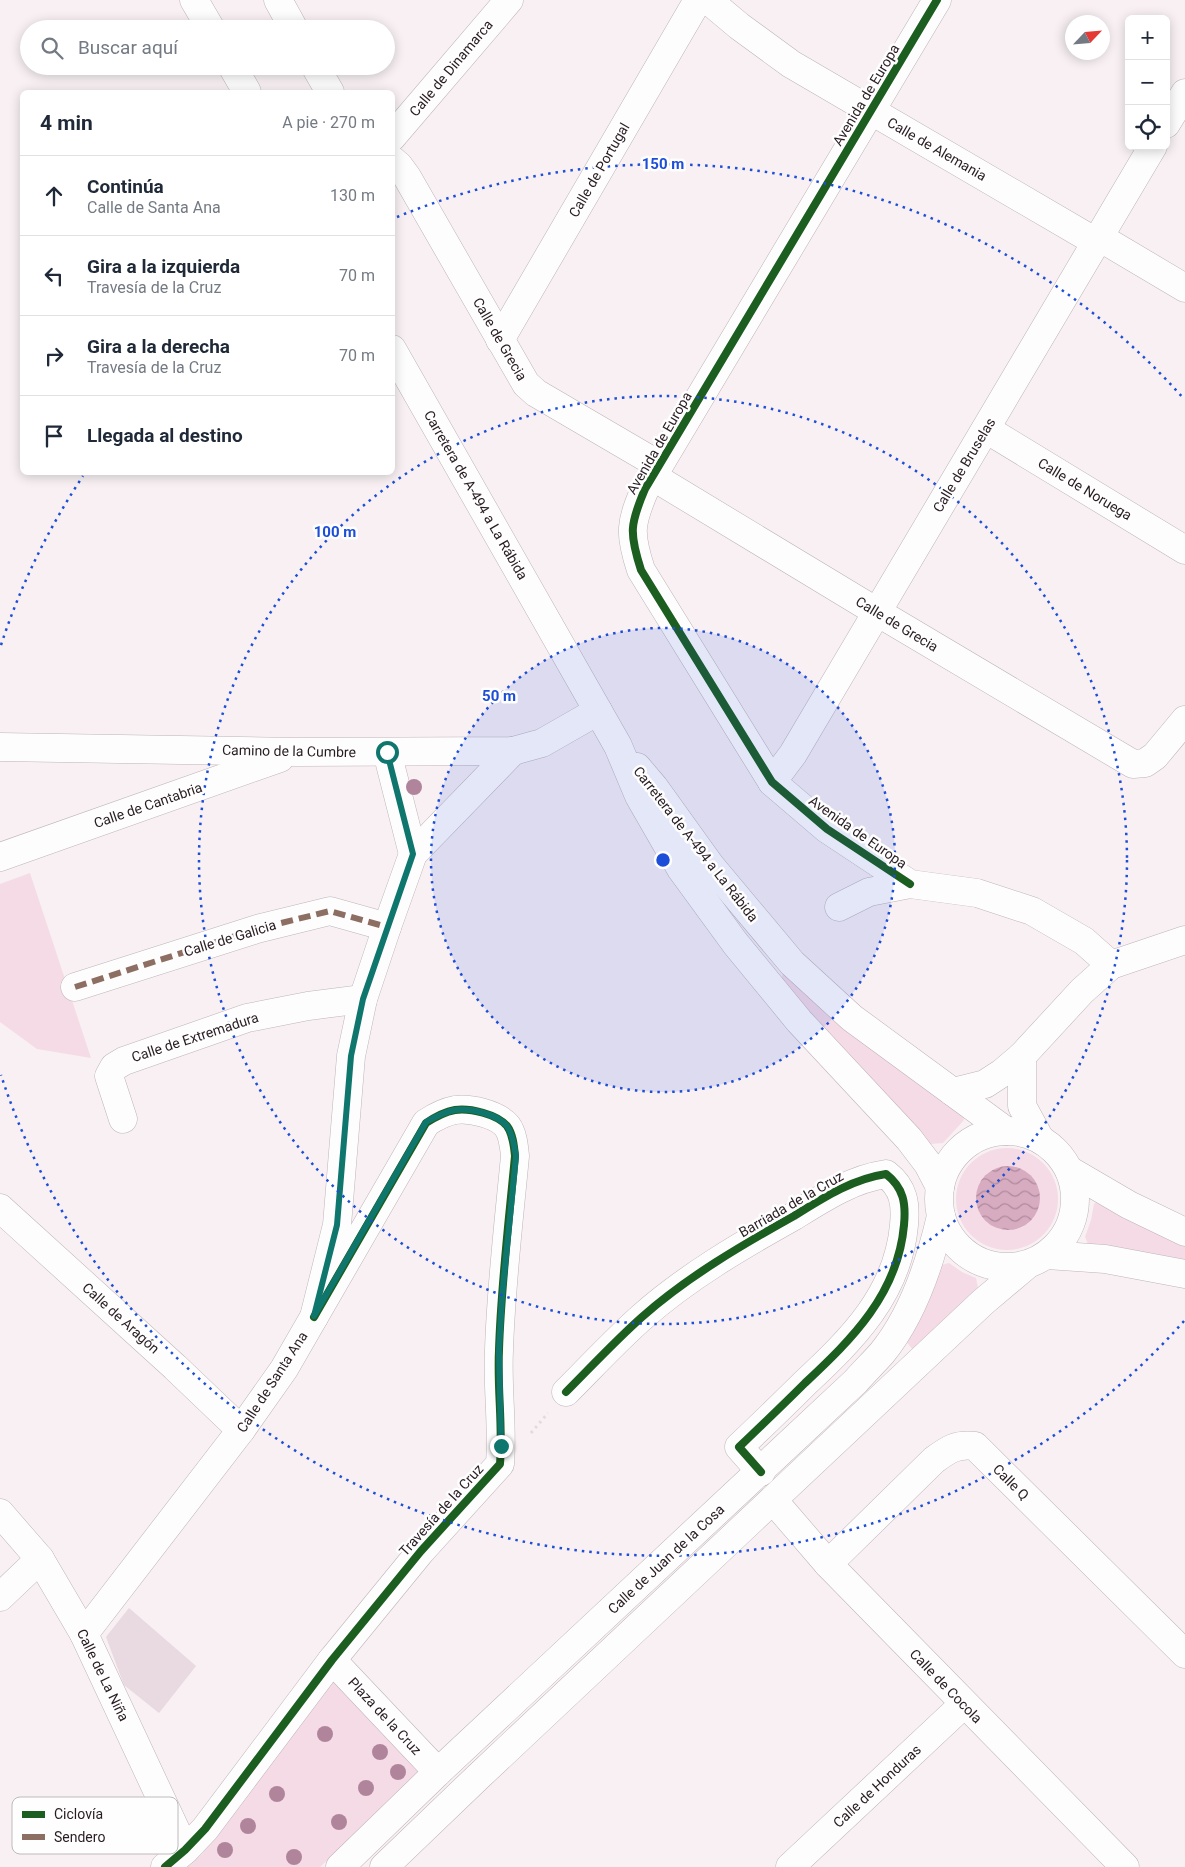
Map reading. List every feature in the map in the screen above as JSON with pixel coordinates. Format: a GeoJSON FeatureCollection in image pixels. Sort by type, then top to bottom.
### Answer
{"type":"FeatureCollection","features":[{"type":"Feature","properties":{"kind":"street"},"geometry":{"type":"LineString","coordinates":[[194,0],[206,20]]}},
{"type":"Feature","properties":{"kind":"street"},"geometry":{"type":"LineString","coordinates":[[278,0],[289,20]]}},
{"type":"Feature","properties":{"kind":"street","name":"Calle de Dinamarca"},"geometry":{"type":"LineString","coordinates":[[395,132],[508,0]]}},
{"type":"Feature","properties":{"kind":"street","name":"Calle de Portugal"},"geometry":{"type":"LineString","coordinates":[[500,340],[698,0]]}},
{"type":"Feature","properties":{"kind":"street","name":"Calle de Alemania"},"geometry":{"type":"LineString","coordinates":[[708,0],[739,26],[791,64],[1185,288]]}},
{"type":"Feature","properties":{"kind":"street","name":"Avenida de Europa"},"geometry":{"type":"LineString","coordinates":[[910,884],[827,829],[772,782],[641,570],[633,545],[633,517],[656,470],[937,0]]}},
{"type":"Feature","properties":{"kind":"street"},"geometry":{"type":"LineString","coordinates":[[237,75],[246,90]]}},
{"type":"Feature","properties":{"kind":"street"},"geometry":{"type":"LineString","coordinates":[[320,75],[329,90]]}},
{"type":"Feature","properties":{"kind":"street"},"geometry":{"type":"LineString","coordinates":[[1170,117],[1185,93]]}},
{"type":"Feature","properties":{"kind":"street","name":"Calle de Bruselas"},"geometry":{"type":"LineString","coordinates":[[772,782],[793,754],[1151,150]]}},
{"type":"Feature","properties":{"kind":"street","name":"Calle de Grecia"},"geometry":{"type":"LineString","coordinates":[[395,163],[407,178],[526,384],[536,393],[877,612],[1133,764],[1145,763],[1155,756],[1185,720]]}},
{"type":"Feature","properties":{"kind":"street","name":"Carretera de A-494 a La Rábida"},"geometry":{"type":"LineString","coordinates":[[395,354],[618,746],[639,796],[681,869],[729,936],[799,1021],[909,1139],[928,1164],[940,1187]]}},
{"type":"Feature","properties":{"kind":"street","name":"Calle de Noruega"},"geometry":{"type":"LineString","coordinates":[[986,429],[1185,550]]}},
{"type":"Feature","properties":{"kind":"street","name":"Camino de la Cumbre"},"geometry":{"type":"LineString","coordinates":[[0,747],[296,752],[513,751],[542,743],[598,711]]}},
{"type":"Feature","properties":{"kind":"street","name":"Carretera de A-494 a La Rábida"},"geometry":{"type":"LineString","coordinates":[[618,746],[654,787],[710,865],[792,963],[852,1018],[1006,1131]]}},
{"type":"Feature","properties":{"kind":"street","name":"Calle de Santa Ana"},"geometry":{"type":"LineString","coordinates":[[84,1634],[241,1430],[284,1369],[314,1316],[337,1225],[351,1056],[363,999],[387,927],[413,854],[513,751]]}},
{"type":"Feature","properties":{"kind":"street","name":"Calle de Cantabria"},"geometry":{"type":"LineString","coordinates":[[0,857],[296,752]]}},
{"type":"Feature","properties":{"kind":"street"},"geometry":{"type":"LineString","coordinates":[[387,752],[413,854]]}},
{"type":"Feature","properties":{"kind":"street"},"geometry":{"type":"LineString","coordinates":[[839,907],[869,892],[910,884],[977,894],[1032,911],[1084,941],[1111,965]]}},
{"type":"Feature","properties":{"kind":"street","name":"Calle de Galicia"},"geometry":{"type":"LineString","coordinates":[[75,987],[257,929],[330,911],[387,927]]}},
{"type":"Feature","properties":{"kind":"street"},"geometry":{"type":"LineString","coordinates":[[953,1092],[985,1084],[1012,1064],[1082,991],[1111,965],[1185,940]]}},
{"type":"Feature","properties":{"kind":"street","name":"Calle de Extremadura"},"geometry":{"type":"LineString","coordinates":[[123,1119],[109,1076],[114,1067],[124,1061],[247,1018],[308,1006],[363,999]]}},
{"type":"Feature","properties":{"kind":"street"},"geometry":{"type":"LineString","coordinates":[[970,1141],[983,1114],[1012,1064]]}},
{"type":"Feature","properties":{"kind":"street"},"geometry":{"type":"LineString","coordinates":[[1012,1064],[1022,1106],[1040,1139]]}},
{"type":"Feature","properties":{"kind":"street","name":"Travesía de la Cruz"},"geometry":{"type":"LineString","coordinates":[[175,1859],[205,1829],[332,1660],[421,1551],[500,1464],[499,1351],[502,1297],[516,1156],[512,1138],[506,1125],[494,1117],[471,1111],[455,1110],[441,1114],[426,1122],[314,1316]]}},
{"type":"Feature","properties":{"kind":"street"},"geometry":{"type":"LineString","coordinates":[[384,1867],[983,1302],[1037,1260],[1060,1242],[1070,1226],[1075,1207],[1075,1188],[1069,1170],[1057,1152],[1040,1139],[1024,1133],[1006,1131],[987,1134],[970,1141],[956,1154],[946,1169],[940,1187],[939,1202],[941,1216],[948,1234],[961,1250],[977,1261],[996,1267],[1016,1268],[1037,1260],[1105,1259],[1185,1274]]}},
{"type":"Feature","properties":{"kind":"street"},"geometry":{"type":"LineString","coordinates":[[1069,1170],[1129,1205],[1185,1232]]}},
{"type":"Feature","properties":{"kind":"street","name":"Barriada de la Cruz"},"geometry":{"type":"LineString","coordinates":[[566,1392],[642,1316],[678,1288],[750,1240],[828,1195],[869,1177],[886,1174],[896,1182],[904,1199],[905,1215],[903,1240],[892,1274],[875,1307],[847,1343],[739,1447],[761,1472]]}},
{"type":"Feature","properties":{"kind":"street","name":"Calle de Aragón"},"geometry":{"type":"LineString","coordinates":[[0,1208],[175,1367],[241,1430]]}},
{"type":"Feature","properties":{"kind":"street","name":"Calle de Juan de la Cosa"},"geometry":{"type":"LineString","coordinates":[[340,1867],[438,1772],[761,1472],[856,1381],[882,1352],[903,1321],[919,1287],[936,1238],[941,1216]]}},
{"type":"Feature","properties":{"kind":"street","name":"Calle Q"},"geometry":{"type":"LineString","coordinates":[[828,1564],[934,1460],[947,1450],[961,1444],[975,1446],[1185,1654]]}},
{"type":"Feature","properties":{"kind":"street","name":"Calle de Cocola"},"geometry":{"type":"LineString","coordinates":[[773,1500],[828,1564],[1125,1867]]}},
{"type":"Feature","properties":{"kind":"street","name":"Calle de La Niña"},"geometry":{"type":"LineString","coordinates":[[0,1513],[40,1559],[84,1634],[150,1797]]}},
{"type":"Feature","properties":{"kind":"street"},"geometry":{"type":"LineString","coordinates":[[0,1597],[40,1559]]}},
{"type":"Feature","properties":{"kind":"street","name":"Plaza de la Cruz"},"geometry":{"type":"LineString","coordinates":[[332,1660],[438,1772]]}},
{"type":"Feature","properties":{"kind":"street","name":"Calle de Honduras"},"geometry":{"type":"LineString","coordinates":[[790,1867],[964,1704]]}},
{"type":"Feature","properties":{"kind":"path"},"geometry":{"type":"LineString","coordinates":[[500,1464],[517,1448],[566,1392]]}},
{"type":"Feature","properties":{"kind":"shaded area"},"geometry":{"type":"Polygon","coordinates":[[[30,873],[91,1058],[37,1049],[0,1022],[0,884],[30,873]]]}},
{"type":"Feature","properties":{"kind":"shaded area"},"geometry":{"type":"Polygon","coordinates":[[[784,967],[962,1111],[964,1120],[943,1143],[930,1144],[781,982],[784,967]]]}},
{"type":"Feature","properties":{"kind":"shaded area"},"geometry":{"type":"Polygon","coordinates":[[[1007,1148],[1026,1152],[1043,1163],[1054,1180],[1058,1199],[1054,1218],[1043,1235],[1026,1246],[1007,1250],[988,1246],[971,1235],[960,1218],[956,1199],[960,1180],[971,1163],[988,1152],[1007,1148]]]}},
{"type":"Feature","properties":{"kind":"shaded area"},"geometry":{"type":"Polygon","coordinates":[[[1102,1197],[1185,1244],[1185,1264],[1089,1246],[1085,1237],[1094,1204],[1102,1197]]]}},
{"type":"Feature","properties":{"kind":"shaded area"},"geometry":{"type":"Polygon","coordinates":[[[949,1263],[962,1272],[976,1278],[978,1288],[913,1350],[905,1340],[928,1302],[942,1265],[949,1263]]]}},
{"type":"Feature","properties":{"kind":"shaded area"},"geometry":{"type":"Polygon","coordinates":[[[334,1678],[421,1773],[320,1867],[187,1867],[202,1854],[334,1678]]]}},
{"type":"Feature","properties":{"kind":"water"},"geometry":{"type":"Polygon","coordinates":[[[1008,1166],[1026,1172],[1034,1180],[1040,1198],[1034,1216],[1026,1224],[1008,1230],[990,1224],[982,1216],[976,1198],[982,1180],[990,1172],[1008,1166]]]}},
{"type":"Feature","properties":{"kind":"building"},"geometry":{"type":"Polygon","coordinates":[[[129,1608],[196,1666],[159,1713],[124,1685],[106,1637],[129,1608]]]}},
{"type":"Feature","properties":{"kind":"marked path"},"geometry":{"type":"LineString","coordinates":[[75,987],[257,929],[330,911],[387,927]]}},
{"type":"Feature","properties":{"kind":"cycle path"},"geometry":{"type":"LineString","coordinates":[[910,884],[827,829],[772,782],[641,570],[634,547],[633,529],[636,511],[645,489],[937,0]]}},
{"type":"Feature","properties":{"kind":"cycle path"},"geometry":{"type":"LineString","coordinates":[[165,1867],[205,1829],[332,1660],[421,1551],[500,1464],[500,1326],[515,1156],[512,1136],[503,1122],[490,1115],[475,1111],[455,1110],[443,1113],[426,1123],[314,1317]]}},
{"type":"Feature","properties":{"kind":"cycle path"},"geometry":{"type":"LineString","coordinates":[[566,1392],[642,1317],[696,1275],[838,1190],[861,1180],[886,1174],[897,1185],[905,1210],[900,1250],[893,1273],[870,1313],[855,1332],[823,1366],[739,1447],[761,1472]]}},
{"type":"Feature","properties":{"kind":"route"},"geometry":{"type":"LineString","coordinates":[[387,752],[413,854],[363,999],[351,1056],[337,1225],[314,1316],[426,1122],[441,1114],[455,1110],[471,1111],[494,1117],[506,1125],[512,1138],[516,1156],[502,1297],[499,1351],[501,1446]]}}]}
